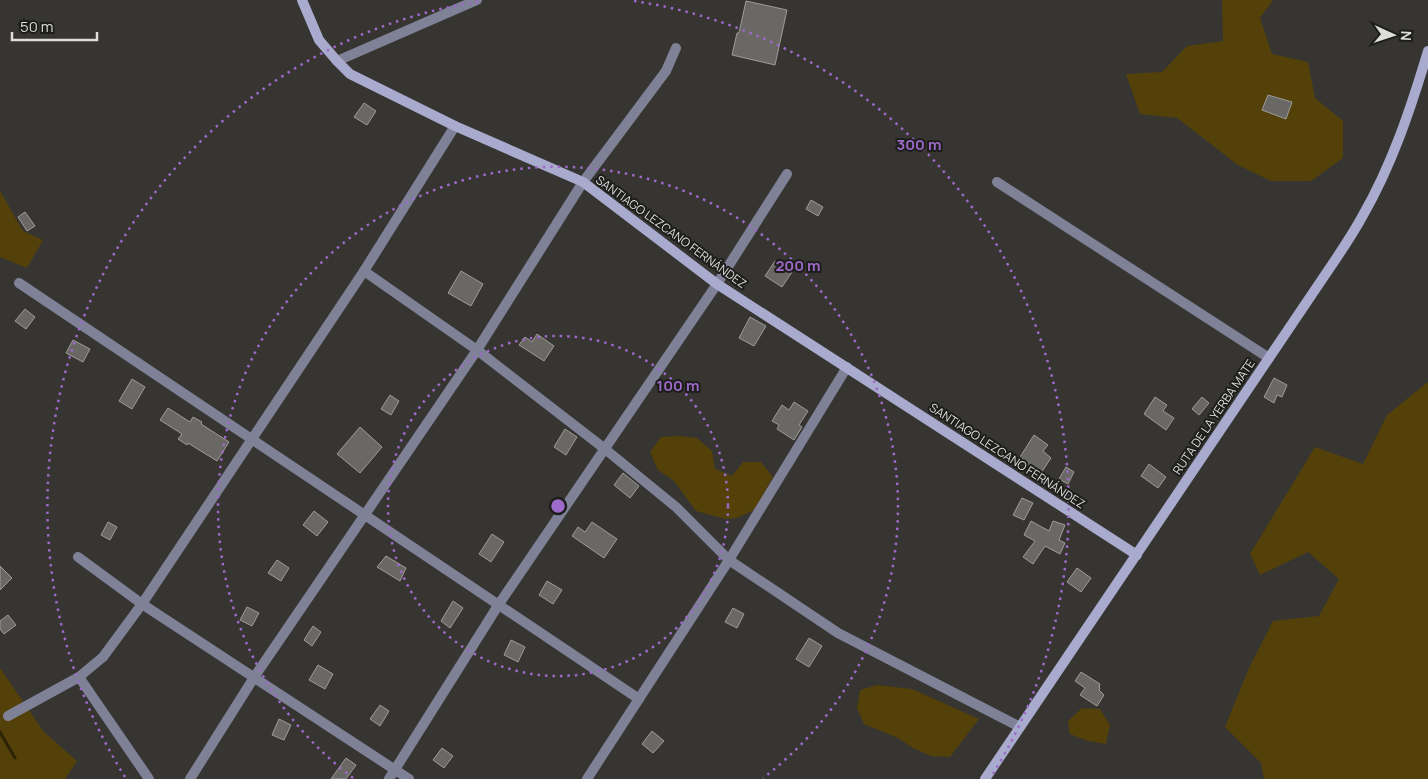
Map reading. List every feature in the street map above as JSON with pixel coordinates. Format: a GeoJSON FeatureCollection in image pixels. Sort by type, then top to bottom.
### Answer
{"type":"FeatureCollection","features":[{"type":"Feature","properties":{"kind":"street","name":"SANTIAGO LEZCANO FERNÁNDEZ"},"geometry":{"type":"LineString","coordinates":[[302,0],[319,40],[350,74],[455,126],[583,182],[717,284],[1136,555]]}},
{"type":"Feature","properties":{"kind":"street"},"geometry":{"type":"LineString","coordinates":[[337,61],[477,0]]}},
{"type":"Feature","properties":{"kind":"street"},"geometry":{"type":"LineString","coordinates":[[190,779],[255,676],[477,350],[583,182],[666,71],[676,48]]}},
{"type":"Feature","properties":{"kind":"street","name":"RUTA DE LA YERBA MATE"},"geometry":{"type":"LineString","coordinates":[[985,779],[1363,216],[1392,156],[1404,126],[1428,51]]}},
{"type":"Feature","properties":{"kind":"street"},"geometry":{"type":"LineString","coordinates":[[8,716],[79,678],[103,657],[142,604],[364,271],[455,126]]}},
{"type":"Feature","properties":{"kind":"street"},"geometry":{"type":"LineString","coordinates":[[389,779],[500,604],[717,284],[787,174]]}},
{"type":"Feature","properties":{"kind":"street"},"geometry":{"type":"LineString","coordinates":[[997,182],[1269,358]]}},
{"type":"Feature","properties":{"kind":"street"},"geometry":{"type":"LineString","coordinates":[[364,271],[477,350],[605,449],[676,507],[729,560],[838,633],[1020,727]]}},
{"type":"Feature","properties":{"kind":"street"},"geometry":{"type":"LineString","coordinates":[[19,283],[639,698]]}},
{"type":"Feature","properties":{"kind":"street"},"geometry":{"type":"LineString","coordinates":[[587,779],[729,560],[847,367]]}},
{"type":"Feature","properties":{"kind":"street"},"geometry":{"type":"LineString","coordinates":[[78,556],[142,604],[255,676],[409,779]]}},
{"type":"Feature","properties":{"kind":"street"},"geometry":{"type":"LineString","coordinates":[[79,678],[149,779]]}},
{"type":"Feature","properties":{"kind":"shaded area"},"geometry":{"type":"Polygon","coordinates":[[[1222,0],[1273,0],[1260,18],[1272,54],[1308,62],[1315,98],[1343,121],[1343,158],[1311,181],[1271,181],[1238,165],[1177,118],[1140,114],[1126,74],[1162,72],[1187,46],[1223,41],[1222,0]]]}},
{"type":"Feature","properties":{"kind":"shaded area"},"geometry":{"type":"Polygon","coordinates":[[[0,191],[23,231],[43,240],[27,268],[0,257],[0,191]]]}},
{"type":"Feature","properties":{"kind":"shaded area"},"geometry":{"type":"Polygon","coordinates":[[[1428,382],[1428,779],[1264,779],[1261,763],[1225,727],[1249,668],[1273,621],[1319,616],[1339,579],[1308,552],[1260,575],[1250,554],[1315,447],[1363,464],[1387,415],[1428,382]]]}},
{"type":"Feature","properties":{"kind":"shaded area"},"geometry":{"type":"Polygon","coordinates":[[[680,436],[697,438],[712,451],[715,469],[732,476],[743,462],[761,462],[773,477],[754,510],[737,518],[725,519],[696,511],[674,481],[658,470],[650,452],[661,437],[680,436]]]}},
{"type":"Feature","properties":{"kind":"shaded area"},"geometry":{"type":"Polygon","coordinates":[[[0,668],[44,732],[77,761],[65,779],[0,779],[0,668]]]}},
{"type":"Feature","properties":{"kind":"shaded area"},"geometry":{"type":"Polygon","coordinates":[[[877,685],[912,689],[979,719],[950,757],[931,756],[913,748],[898,738],[864,724],[857,708],[860,690],[877,685]]]}},
{"type":"Feature","properties":{"kind":"shaded area"},"geometry":{"type":"Polygon","coordinates":[[[1082,708],[1100,709],[1110,725],[1106,744],[1088,741],[1070,734],[1068,721],[1082,708]]]}},
{"type":"Feature","properties":{"kind":"building"},"geometry":{"type":"Polygon","coordinates":[[[746,1],[787,10],[775,65],[732,55],[746,1]]]}},
{"type":"Feature","properties":{"kind":"building"},"geometry":{"type":"Polygon","coordinates":[[[1268,95],[1292,102],[1286,119],[1262,110],[1268,95]]]}},
{"type":"Feature","properties":{"kind":"building"},"geometry":{"type":"Polygon","coordinates":[[[364,103],[376,111],[367,125],[354,117],[364,103]]]}},
{"type":"Feature","properties":{"kind":"building"},"geometry":{"type":"Polygon","coordinates":[[[811,200],[823,207],[818,216],[806,209],[811,200]]]}},
{"type":"Feature","properties":{"kind":"building"},"geometry":{"type":"Polygon","coordinates":[[[25,212],[35,226],[27,231],[18,217],[25,212]]]}},
{"type":"Feature","properties":{"kind":"building"},"geometry":{"type":"Polygon","coordinates":[[[775,261],[792,272],[782,287],[765,276],[775,261]]]}},
{"type":"Feature","properties":{"kind":"building"},"geometry":{"type":"Polygon","coordinates":[[[461,271],[483,284],[471,306],[448,293],[461,271]]]}},
{"type":"Feature","properties":{"kind":"building"},"geometry":{"type":"Polygon","coordinates":[[[25,309],[35,317],[26,329],[15,321],[25,309]]]}},
{"type":"Feature","properties":{"kind":"building"},"geometry":{"type":"Polygon","coordinates":[[[750,317],[766,326],[754,346],[739,338],[750,317]]]}},
{"type":"Feature","properties":{"kind":"building"},"geometry":{"type":"Polygon","coordinates":[[[537,334],[554,346],[544,361],[519,345],[525,337],[532,342],[537,334]]]}},
{"type":"Feature","properties":{"kind":"building"},"geometry":{"type":"Polygon","coordinates":[[[73,340],[90,349],[83,362],[66,353],[73,340]]]}},
{"type":"Feature","properties":{"kind":"building"},"geometry":{"type":"Polygon","coordinates":[[[1274,378],[1287,385],[1282,397],[1277,395],[1274,403],[1264,397],[1274,378]]]}},
{"type":"Feature","properties":{"kind":"building"},"geometry":{"type":"Polygon","coordinates":[[[132,379],[145,387],[132,409],[119,401],[132,379]]]}},
{"type":"Feature","properties":{"kind":"building"},"geometry":{"type":"Polygon","coordinates":[[[390,395],[399,401],[391,415],[381,409],[390,395]]]}},
{"type":"Feature","properties":{"kind":"building"},"geometry":{"type":"Polygon","coordinates":[[[1155,397],[1167,405],[1163,411],[1174,418],[1166,430],[1144,414],[1155,397]]]}},
{"type":"Feature","properties":{"kind":"building"},"geometry":{"type":"Polygon","coordinates":[[[1202,397],[1209,403],[1199,415],[1192,409],[1202,397]]]}},
{"type":"Feature","properties":{"kind":"building"},"geometry":{"type":"Polygon","coordinates":[[[794,402],[808,411],[799,425],[802,427],[794,440],[777,429],[779,425],[772,421],[782,405],[789,410],[794,402]]]}},
{"type":"Feature","properties":{"kind":"building"},"geometry":{"type":"Polygon","coordinates":[[[168,408],[190,422],[193,417],[202,422],[201,424],[229,442],[217,461],[178,439],[182,434],[160,420],[168,408]]]}},
{"type":"Feature","properties":{"kind":"building"},"geometry":{"type":"Polygon","coordinates":[[[360,427],[382,447],[360,473],[337,454],[360,427]]]}},
{"type":"Feature","properties":{"kind":"building"},"geometry":{"type":"Polygon","coordinates":[[[565,429],[577,437],[566,455],[554,447],[565,429]]]}},
{"type":"Feature","properties":{"kind":"building"},"geometry":{"type":"Polygon","coordinates":[[[1034,435],[1048,445],[1043,451],[1051,458],[1041,473],[1022,461],[1023,459],[1020,457],[1034,435]]]}},
{"type":"Feature","properties":{"kind":"building"},"geometry":{"type":"Polygon","coordinates":[[[1149,464],[1166,477],[1158,488],[1141,476],[1149,464]]]}},
{"type":"Feature","properties":{"kind":"building"},"geometry":{"type":"Polygon","coordinates":[[[1066,467],[1074,472],[1068,484],[1059,479],[1066,467]]]}},
{"type":"Feature","properties":{"kind":"building"},"geometry":{"type":"Polygon","coordinates":[[[623,473],[639,486],[630,498],[614,485],[623,473]]]}},
{"type":"Feature","properties":{"kind":"building"},"geometry":{"type":"Polygon","coordinates":[[[1022,498],[1033,503],[1024,520],[1013,515],[1022,498]]]}},
{"type":"Feature","properties":{"kind":"building"},"geometry":{"type":"Polygon","coordinates":[[[314,511],[328,522],[317,536],[303,525],[314,511]]]}},
{"type":"Feature","properties":{"kind":"building"},"geometry":{"type":"Polygon","coordinates":[[[1031,521],[1049,531],[1053,521],[1065,525],[1059,540],[1065,543],[1060,554],[1045,546],[1033,564],[1023,557],[1035,541],[1024,535],[1031,521]]]}},
{"type":"Feature","properties":{"kind":"building"},"geometry":{"type":"Polygon","coordinates":[[[108,522],[117,527],[110,540],[101,535],[108,522]]]}},
{"type":"Feature","properties":{"kind":"building"},"geometry":{"type":"Polygon","coordinates":[[[592,522],[617,539],[604,558],[572,536],[578,527],[585,532],[592,522]]]}},
{"type":"Feature","properties":{"kind":"building"},"geometry":{"type":"Polygon","coordinates":[[[492,534],[504,542],[491,562],[479,554],[492,534]]]}},
{"type":"Feature","properties":{"kind":"building"},"geometry":{"type":"Polygon","coordinates":[[[386,556],[406,568],[400,581],[377,567],[386,556]]]}},
{"type":"Feature","properties":{"kind":"building"},"geometry":{"type":"Polygon","coordinates":[[[277,560],[289,568],[281,581],[268,573],[277,560]]]}},
{"type":"Feature","properties":{"kind":"building"},"geometry":{"type":"Polygon","coordinates":[[[0,566],[12,578],[0,590],[0,566]]]}},
{"type":"Feature","properties":{"kind":"building"},"geometry":{"type":"Polygon","coordinates":[[[1077,568],[1091,578],[1081,592],[1067,582],[1077,568]]]}},
{"type":"Feature","properties":{"kind":"building"},"geometry":{"type":"Polygon","coordinates":[[[547,581],[562,590],[553,604],[539,595],[547,581]]]}},
{"type":"Feature","properties":{"kind":"building"},"geometry":{"type":"Polygon","coordinates":[[[453,601],[463,608],[450,628],[441,621],[453,601]]]}},
{"type":"Feature","properties":{"kind":"building"},"geometry":{"type":"Polygon","coordinates":[[[247,607],[259,613],[252,626],[240,620],[247,607]]]}},
{"type":"Feature","properties":{"kind":"building"},"geometry":{"type":"Polygon","coordinates":[[[733,608],[744,614],[737,628],[725,622],[733,608]]]}},
{"type":"Feature","properties":{"kind":"building"},"geometry":{"type":"Polygon","coordinates":[[[8,615],[16,625],[4,634],[0,629],[0,621],[8,615]]]}},
{"type":"Feature","properties":{"kind":"building"},"geometry":{"type":"Polygon","coordinates":[[[313,626],[321,632],[312,646],[304,640],[313,626]]]}},
{"type":"Feature","properties":{"kind":"building"},"geometry":{"type":"Polygon","coordinates":[[[809,638],[822,646],[809,667],[796,659],[809,638]]]}},
{"type":"Feature","properties":{"kind":"building"},"geometry":{"type":"Polygon","coordinates":[[[511,640],[525,647],[518,662],[504,655],[511,640]]]}},
{"type":"Feature","properties":{"kind":"building"},"geometry":{"type":"Polygon","coordinates":[[[318,665],[333,674],[325,689],[309,680],[318,665]]]}},
{"type":"Feature","properties":{"kind":"building"},"geometry":{"type":"Polygon","coordinates":[[[1081,672],[1100,684],[1099,690],[1104,695],[1097,706],[1080,695],[1085,688],[1075,681],[1081,672]]]}},
{"type":"Feature","properties":{"kind":"building"},"geometry":{"type":"Polygon","coordinates":[[[380,705],[389,711],[380,726],[370,719],[380,705]]]}},
{"type":"Feature","properties":{"kind":"building"},"geometry":{"type":"Polygon","coordinates":[[[279,719],[291,725],[284,740],[272,735],[279,719]]]}},
{"type":"Feature","properties":{"kind":"building"},"geometry":{"type":"Polygon","coordinates":[[[652,731],[664,741],[653,753],[642,744],[652,731]]]}},
{"type":"Feature","properties":{"kind":"building"},"geometry":{"type":"Polygon","coordinates":[[[442,748],[453,756],[444,768],[433,760],[442,748]]]}},
{"type":"Feature","properties":{"kind":"building"},"geometry":{"type":"Polygon","coordinates":[[[346,758],[356,765],[346,779],[331,779],[346,758]]]}},
{"type":"Feature","properties":{"kind":"waterway"},"geometry":{"type":"LineString","coordinates":[[0,732],[15,758]]}}]}
